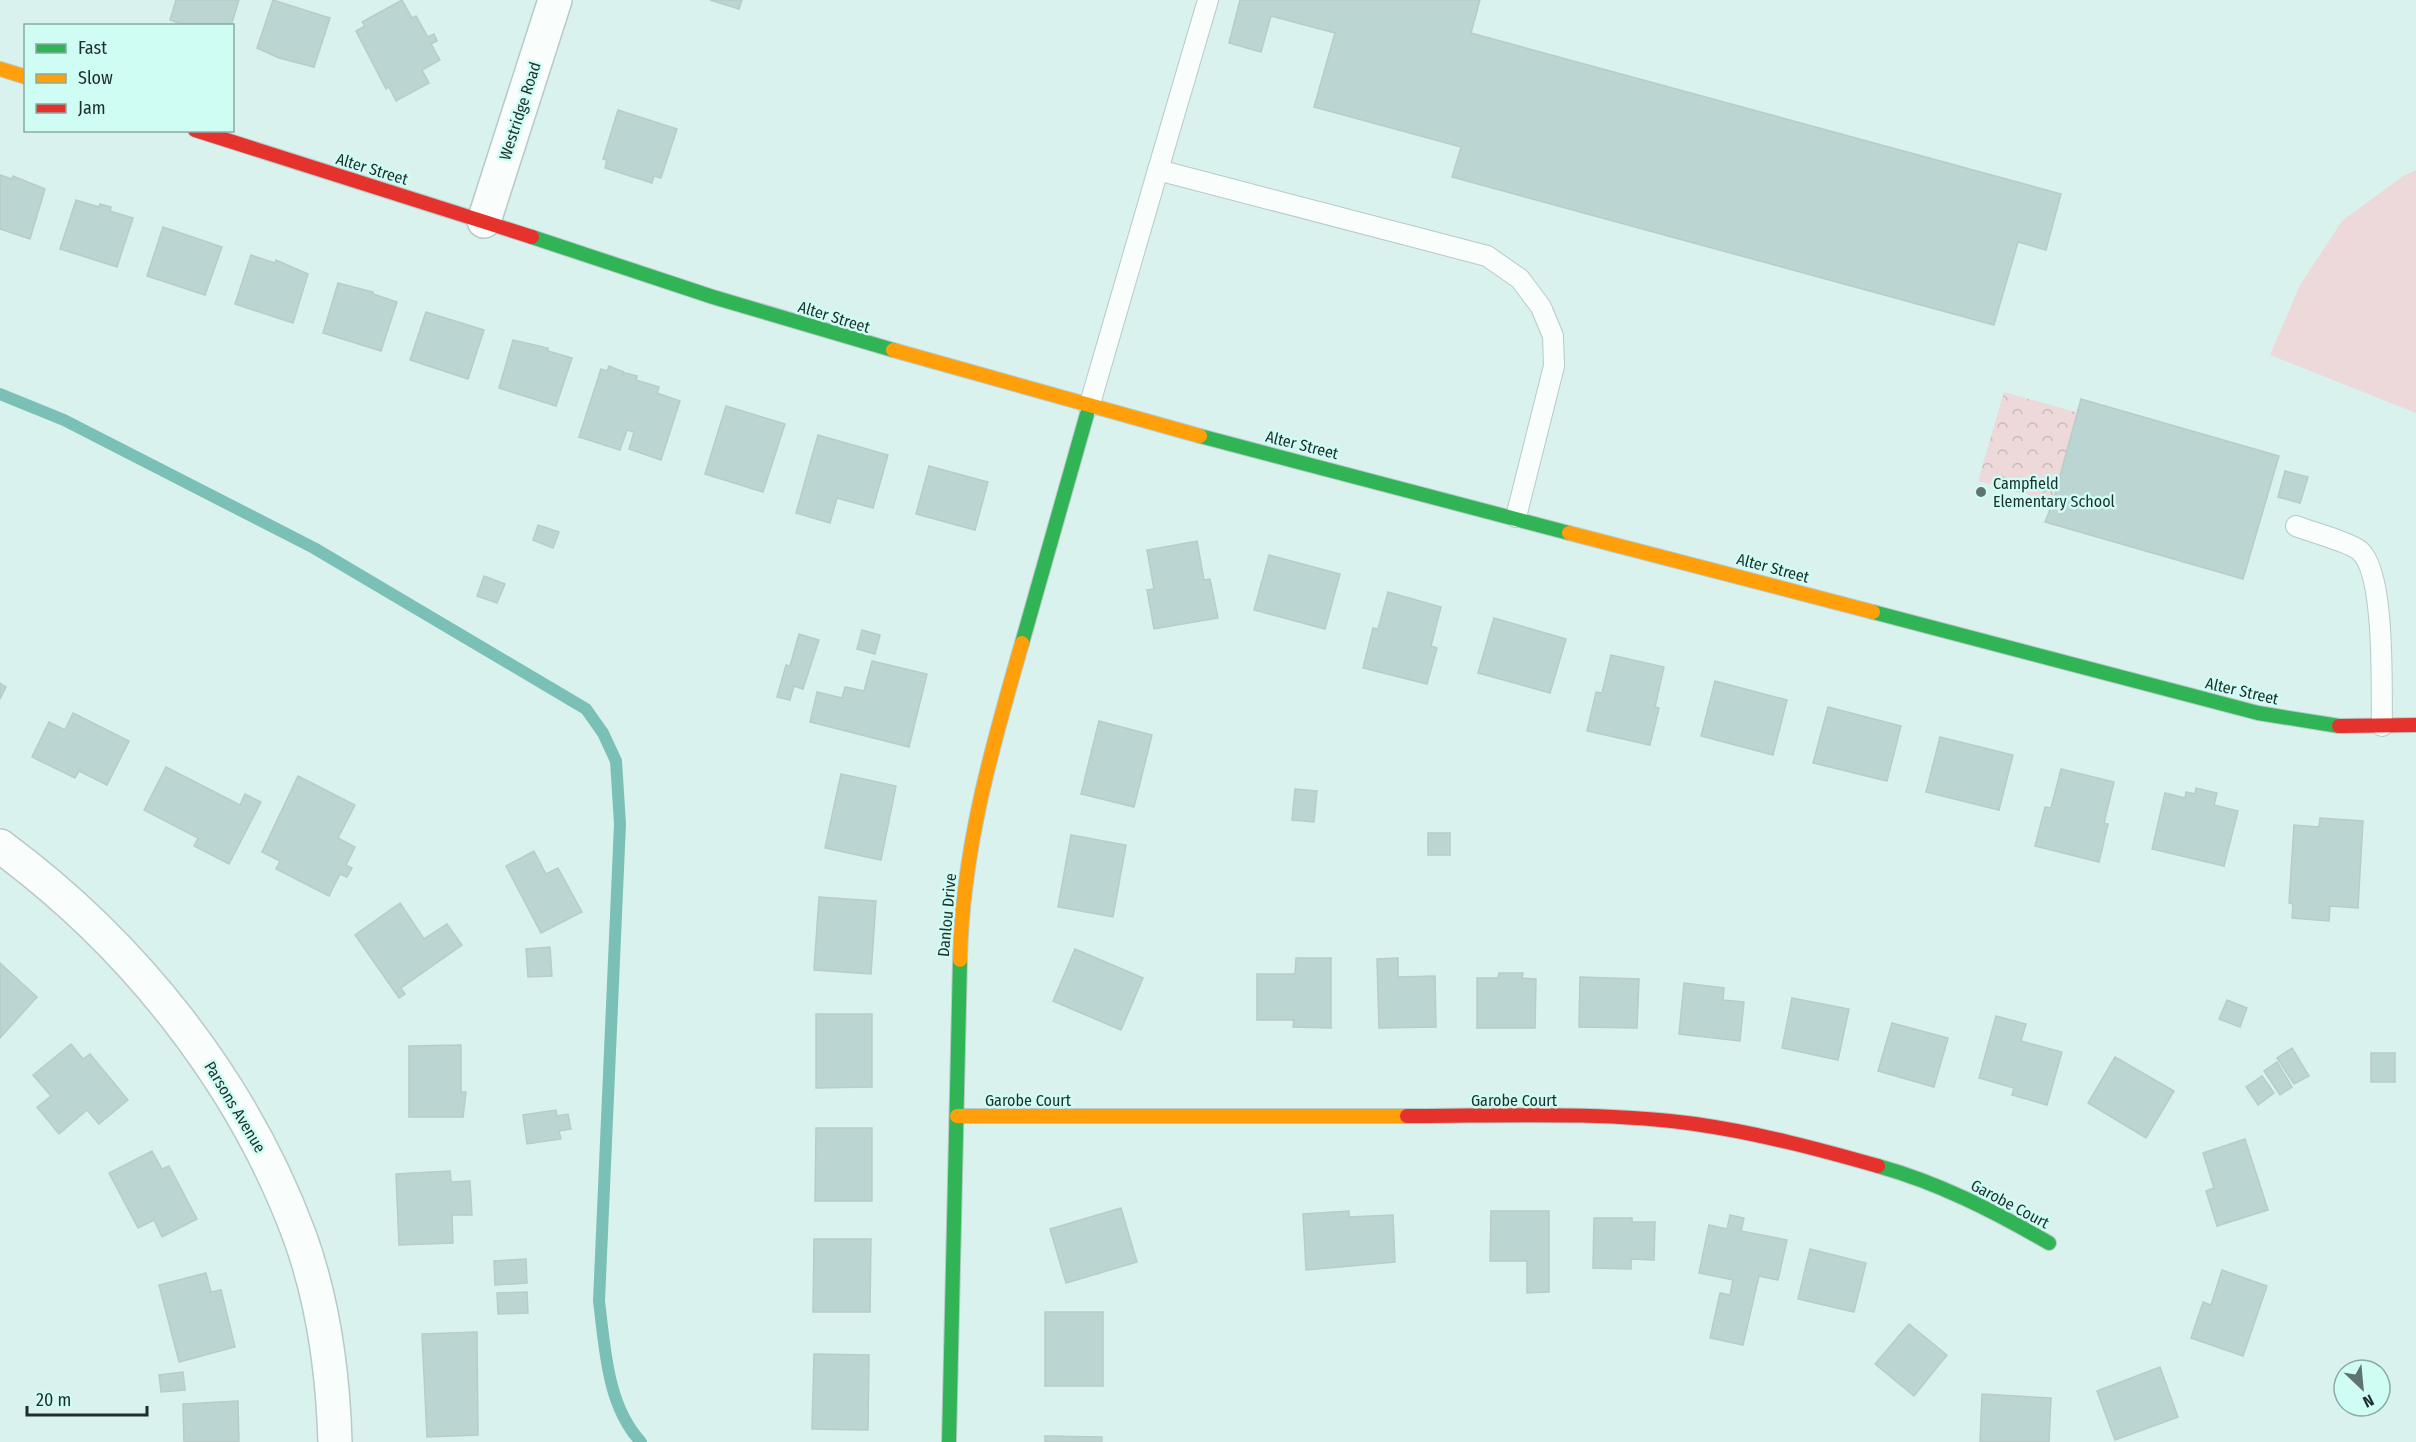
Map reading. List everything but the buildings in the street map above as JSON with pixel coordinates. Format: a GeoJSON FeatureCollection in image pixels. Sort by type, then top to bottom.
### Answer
{"type":"FeatureCollection","features":[{"type":"Feature","properties":{"kind":"street","name":"Westridge Road"},"geometry":{"type":"LineString","coordinates":[[484,221],[555,0]]}},
{"type":"Feature","properties":{"kind":"street"},"geometry":{"type":"LineString","coordinates":[[0,69],[24,76]]}},
{"type":"Feature","properties":{"kind":"street","name":"Alter Street"},"geometry":{"type":"LineString","coordinates":[[201,132],[484,221],[713,297],[1089,407],[2258,713],[2334,726],[2416,724]]}},
{"type":"Feature","properties":{"kind":"street","name":"Danlou Drive"},"geometry":{"type":"LineString","coordinates":[[949,1442],[960,940],[968,863],[986,768],[1089,407]]}},
{"type":"Feature","properties":{"kind":"street","name":"Parsons Avenue"},"geometry":{"type":"LineString","coordinates":[[0,846],[79,911],[145,979],[203,1055],[258,1140],[300,1238],[318,1306],[333,1396],[335,1442]]}},
{"type":"Feature","properties":{"kind":"street","name":"Garobe Court"},"geometry":{"type":"LineString","coordinates":[[957,1116],[1591,1116],[1694,1124],[1786,1140],[1910,1175],[1987,1207],[2049,1243]]}},
{"type":"Feature","properties":{"kind":"lane"},"geometry":{"type":"LineString","coordinates":[[1089,407],[1208,0]]}},
{"type":"Feature","properties":{"kind":"lane"},"geometry":{"type":"LineString","coordinates":[[1158,170],[1487,256],[1520,279],[1541,306],[1553,336],[1554,366],[1516,517]]}},
{"type":"Feature","properties":{"kind":"lane"},"geometry":{"type":"LineString","coordinates":[[2296,526],[2360,550],[2372,573],[2379,612],[2382,726]]}},
{"type":"Feature","properties":{"kind":"green space"},"geometry":{"type":"Polygon","coordinates":[[[2416,170],[2416,413],[2270,355],[2300,285],[2342,221],[2403,176],[2416,170]]]}},
{"type":"Feature","properties":{"kind":"green space"},"geometry":{"type":"Polygon","coordinates":[[[2004,392],[2079,413],[2053,502],[1978,481],[2004,392]]]}},
{"type":"Feature","properties":{"kind":"waterway"},"geometry":{"type":"LineString","coordinates":[[0,394],[64,420],[314,548],[586,709],[603,733],[616,761],[620,824],[599,1301],[606,1357],[614,1394],[630,1428],[641,1442]]}},
{"type":"Feature","properties":{"kind":"traffic: fast"},"geometry":{"type":"LineString","coordinates":[[532,237],[713,297],[893,350]]}},
{"type":"Feature","properties":{"kind":"traffic: fast"},"geometry":{"type":"LineString","coordinates":[[1022,643],[1089,407]]}},
{"type":"Feature","properties":{"kind":"traffic: fast"},"geometry":{"type":"LineString","coordinates":[[1200,436],[1569,533]]}},
{"type":"Feature","properties":{"kind":"traffic: fast"},"geometry":{"type":"LineString","coordinates":[[1873,612],[2258,713],[2339,726]]}},
{"type":"Feature","properties":{"kind":"traffic: fast"},"geometry":{"type":"LineString","coordinates":[[949,1442],[960,960]]}},
{"type":"Feature","properties":{"kind":"traffic: fast"},"geometry":{"type":"LineString","coordinates":[[1878,1166],[1966,1199],[2049,1243]]}},
{"type":"Feature","properties":{"kind":"traffic: slow"},"geometry":{"type":"LineString","coordinates":[[0,69],[24,76]]}},
{"type":"Feature","properties":{"kind":"traffic: slow"},"geometry":{"type":"LineString","coordinates":[[893,350],[1200,436]]}},
{"type":"Feature","properties":{"kind":"traffic: slow"},"geometry":{"type":"LineString","coordinates":[[1569,533],[1873,612]]}},
{"type":"Feature","properties":{"kind":"traffic: slow"},"geometry":{"type":"LineString","coordinates":[[960,960],[966,879],[980,800],[1022,643]]}},
{"type":"Feature","properties":{"kind":"traffic: slow"},"geometry":{"type":"LineString","coordinates":[[957,1116],[1407,1116]]}},
{"type":"Feature","properties":{"kind":"traffic: jam"},"geometry":{"type":"LineString","coordinates":[[201,132],[532,237]]}},
{"type":"Feature","properties":{"kind":"traffic: jam"},"geometry":{"type":"LineString","coordinates":[[2339,726],[2416,725]]}},
{"type":"Feature","properties":{"kind":"traffic: jam"},"geometry":{"type":"LineString","coordinates":[[1407,1116],[1551,1115],[1659,1120],[1765,1137],[1878,1166]]}},
{"type":"Feature","properties":{"kind":"place","name":"Campfield Elementary School"},"geometry":{"type":"Point","coordinates":[1981,492]}}]}
